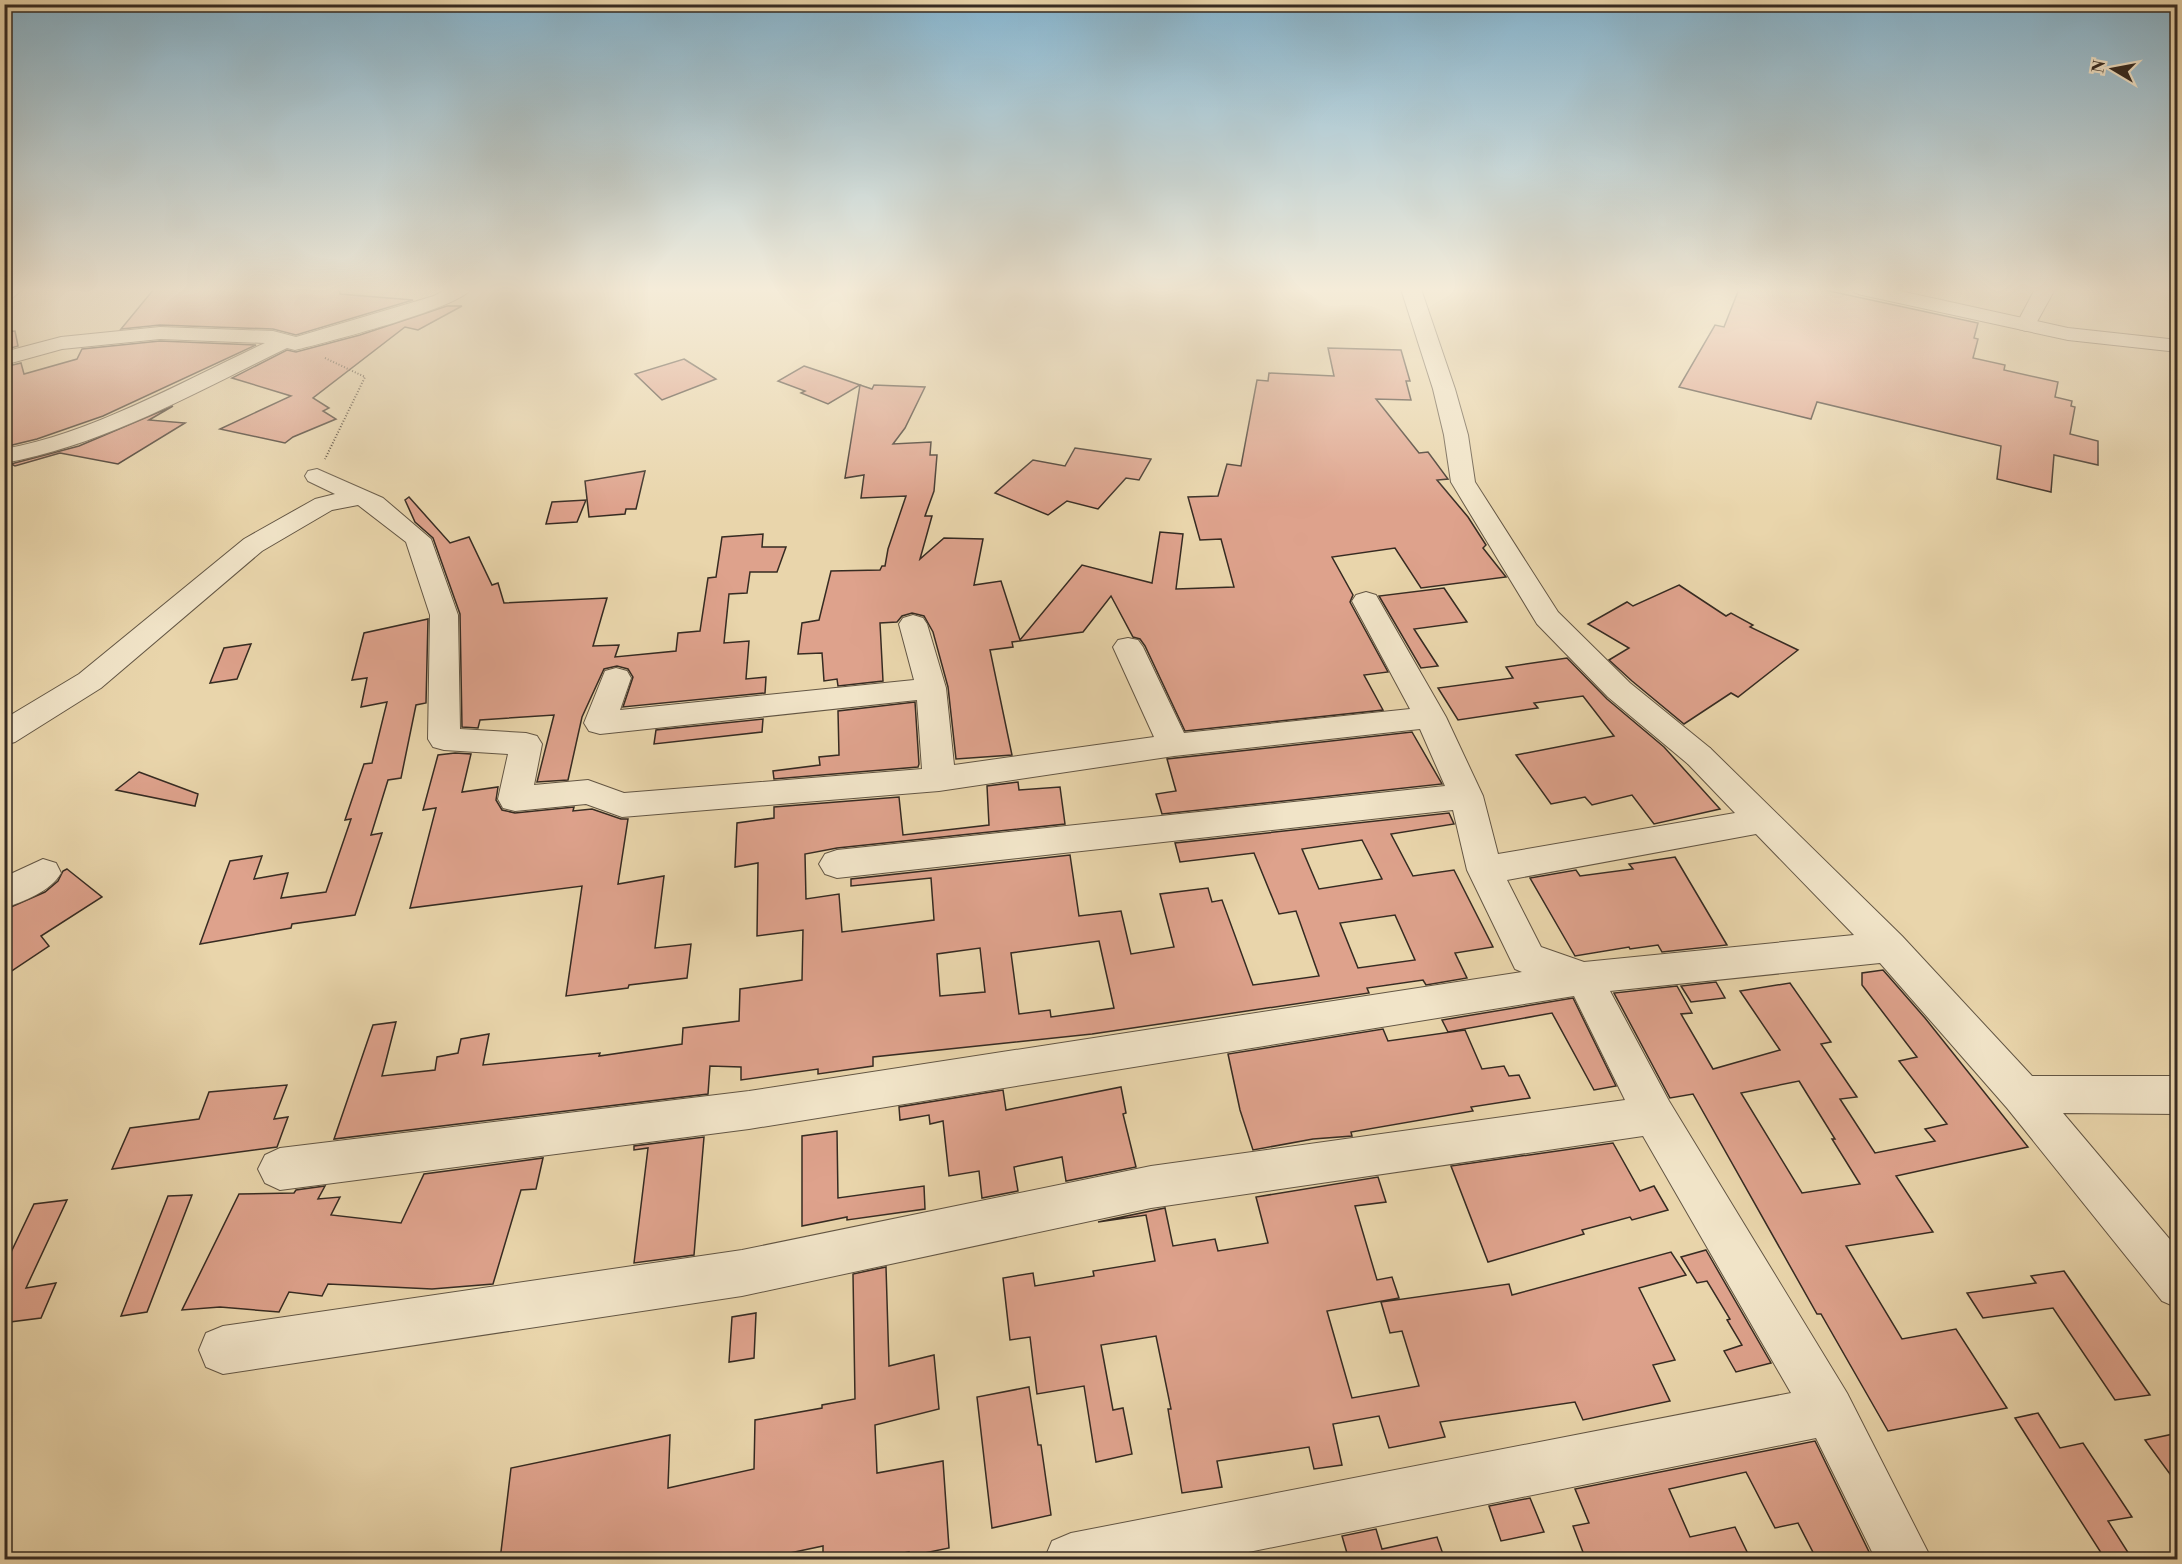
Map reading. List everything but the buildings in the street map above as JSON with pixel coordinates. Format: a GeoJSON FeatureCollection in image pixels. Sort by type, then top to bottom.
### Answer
{"type":"FeatureCollection","features":[{"type":"Feature","properties":{"kind":"street"},"geometry":{"type":"LineString","coordinates":[[4,456],[27,452],[103,427],[247,362]]}},
{"type":"Feature","properties":{"kind":"street"},"geometry":{"type":"LineString","coordinates":[[1435,362],[1456,435],[1463,482],[1547,618],[1619,690],[1699,756],[1889,947],[2022,1095],[2178,1285]]}},
{"type":"Feature","properties":{"kind":"street"},"geometry":{"type":"LineString","coordinates":[[316,476],[374,503],[418,539],[444,615],[444,739],[526,744],[515,799],[588,792],[622,805],[939,779],[1174,745],[1430,717]]}},
{"type":"Feature","properties":{"kind":"street"},"geometry":{"type":"LineString","coordinates":[[4,734],[90,681],[253,545],[324,504],[361,497]]}},
{"type":"Feature","properties":{"kind":"street"},"geometry":{"type":"LineString","coordinates":[[1366,601],[1430,717],[1466,796],[1485,870],[1528,958],[1584,978],[1654,1115],[1829,1411],[1905,1560]]}},
{"type":"Feature","properties":{"kind":"street"},"geometry":{"type":"LineString","coordinates":[[913,624],[932,687],[939,779]]}},
{"type":"Feature","properties":{"kind":"street"},"geometry":{"type":"LineString","coordinates":[[1128,647],[1174,745]]}},
{"type":"Feature","properties":{"kind":"street"},"geometry":{"type":"LineString","coordinates":[[616,678],[600,723],[932,687]]}},
{"type":"Feature","properties":{"kind":"street"},"geometry":{"type":"LineString","coordinates":[[837,864],[1466,796]]}},
{"type":"Feature","properties":{"kind":"street"},"geometry":{"type":"LineString","coordinates":[[1485,870],[1765,820]]}},
{"type":"Feature","properties":{"kind":"street"},"geometry":{"type":"LineString","coordinates":[[4,894],[44,873]]}},
{"type":"Feature","properties":{"kind":"street"},"geometry":{"type":"LineString","coordinates":[[280,1169],[749,1110],[1584,978],[1889,947]]}},
{"type":"Feature","properties":{"kind":"street"},"geometry":{"type":"LineString","coordinates":[[2022,1095],[2178,1095]]}},
{"type":"Feature","properties":{"kind":"street"},"geometry":{"type":"LineString","coordinates":[[223,1350],[742,1273],[1151,1187],[1654,1115]]}},
{"type":"Feature","properties":{"kind":"street"},"geometry":{"type":"LineString","coordinates":[[1071,1560],[1829,1411]]}},
{"type":"Feature","properties":{"kind":"path"},"geometry":{"type":"LineString","coordinates":[[316,476],[365,377],[331,362]]}}]}
